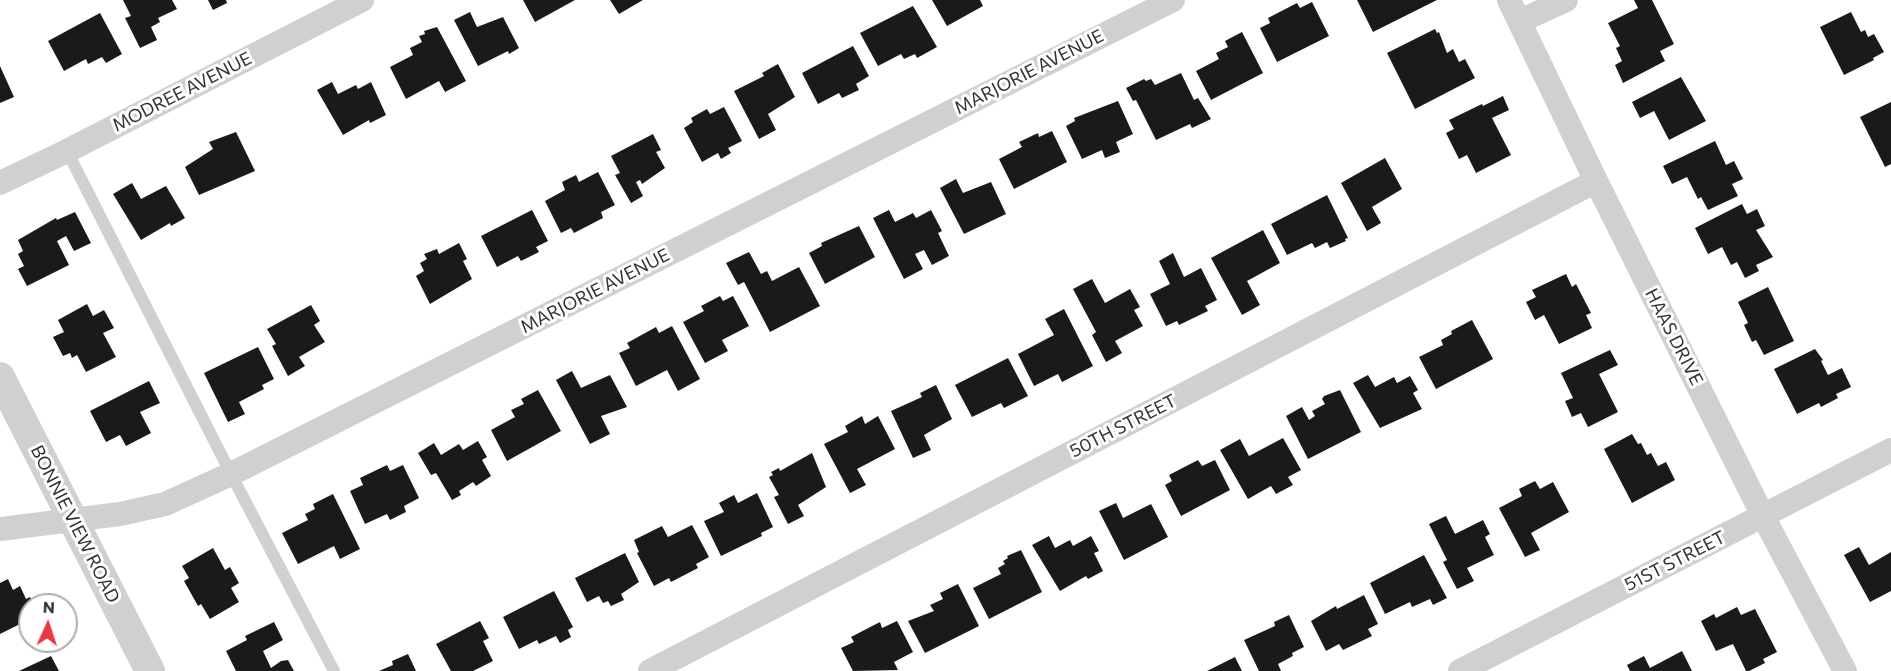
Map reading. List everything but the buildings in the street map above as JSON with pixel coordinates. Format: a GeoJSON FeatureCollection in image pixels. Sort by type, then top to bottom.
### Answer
{"type":"FeatureCollection","features":[{"type":"Feature","properties":{"kind":"street","name":"MODREE AVENUE"},"geometry":{"type":"LineString","coordinates":[[0,183],[362,0]]}},
{"type":"Feature","properties":{"kind":"street","name":"MARJORIE AVENUE"},"geometry":{"type":"LineString","coordinates":[[0,529],[120,514],[165,504],[231,474],[1173,0]]}},
{"type":"Feature","properties":{"kind":"street","name":"HAAS DRIVE"},"geometry":{"type":"LineString","coordinates":[[1509,0],[1596,181],[1763,516],[1844,671]]}},
{"type":"Feature","properties":{"kind":"street"},"geometry":{"type":"LineString","coordinates":[[1520,21],[1566,0]]}},
{"type":"Feature","properties":{"kind":"street","name":"50TH STREET"},"geometry":{"type":"LineString","coordinates":[[650,671],[1596,181]]}},
{"type":"Feature","properties":{"kind":"street","name":"BONNIE VIEW ROAD"},"geometry":{"type":"LineString","coordinates":[[0,377],[150,671]]}},
{"type":"Feature","properties":{"kind":"street","name":"51ST STREET"},"geometry":{"type":"LineString","coordinates":[[1466,670],[1891,450]]}},
{"type":"Feature","properties":{"kind":"lane"},"geometry":{"type":"LineString","coordinates":[[67,151],[334,671]]}}]}
